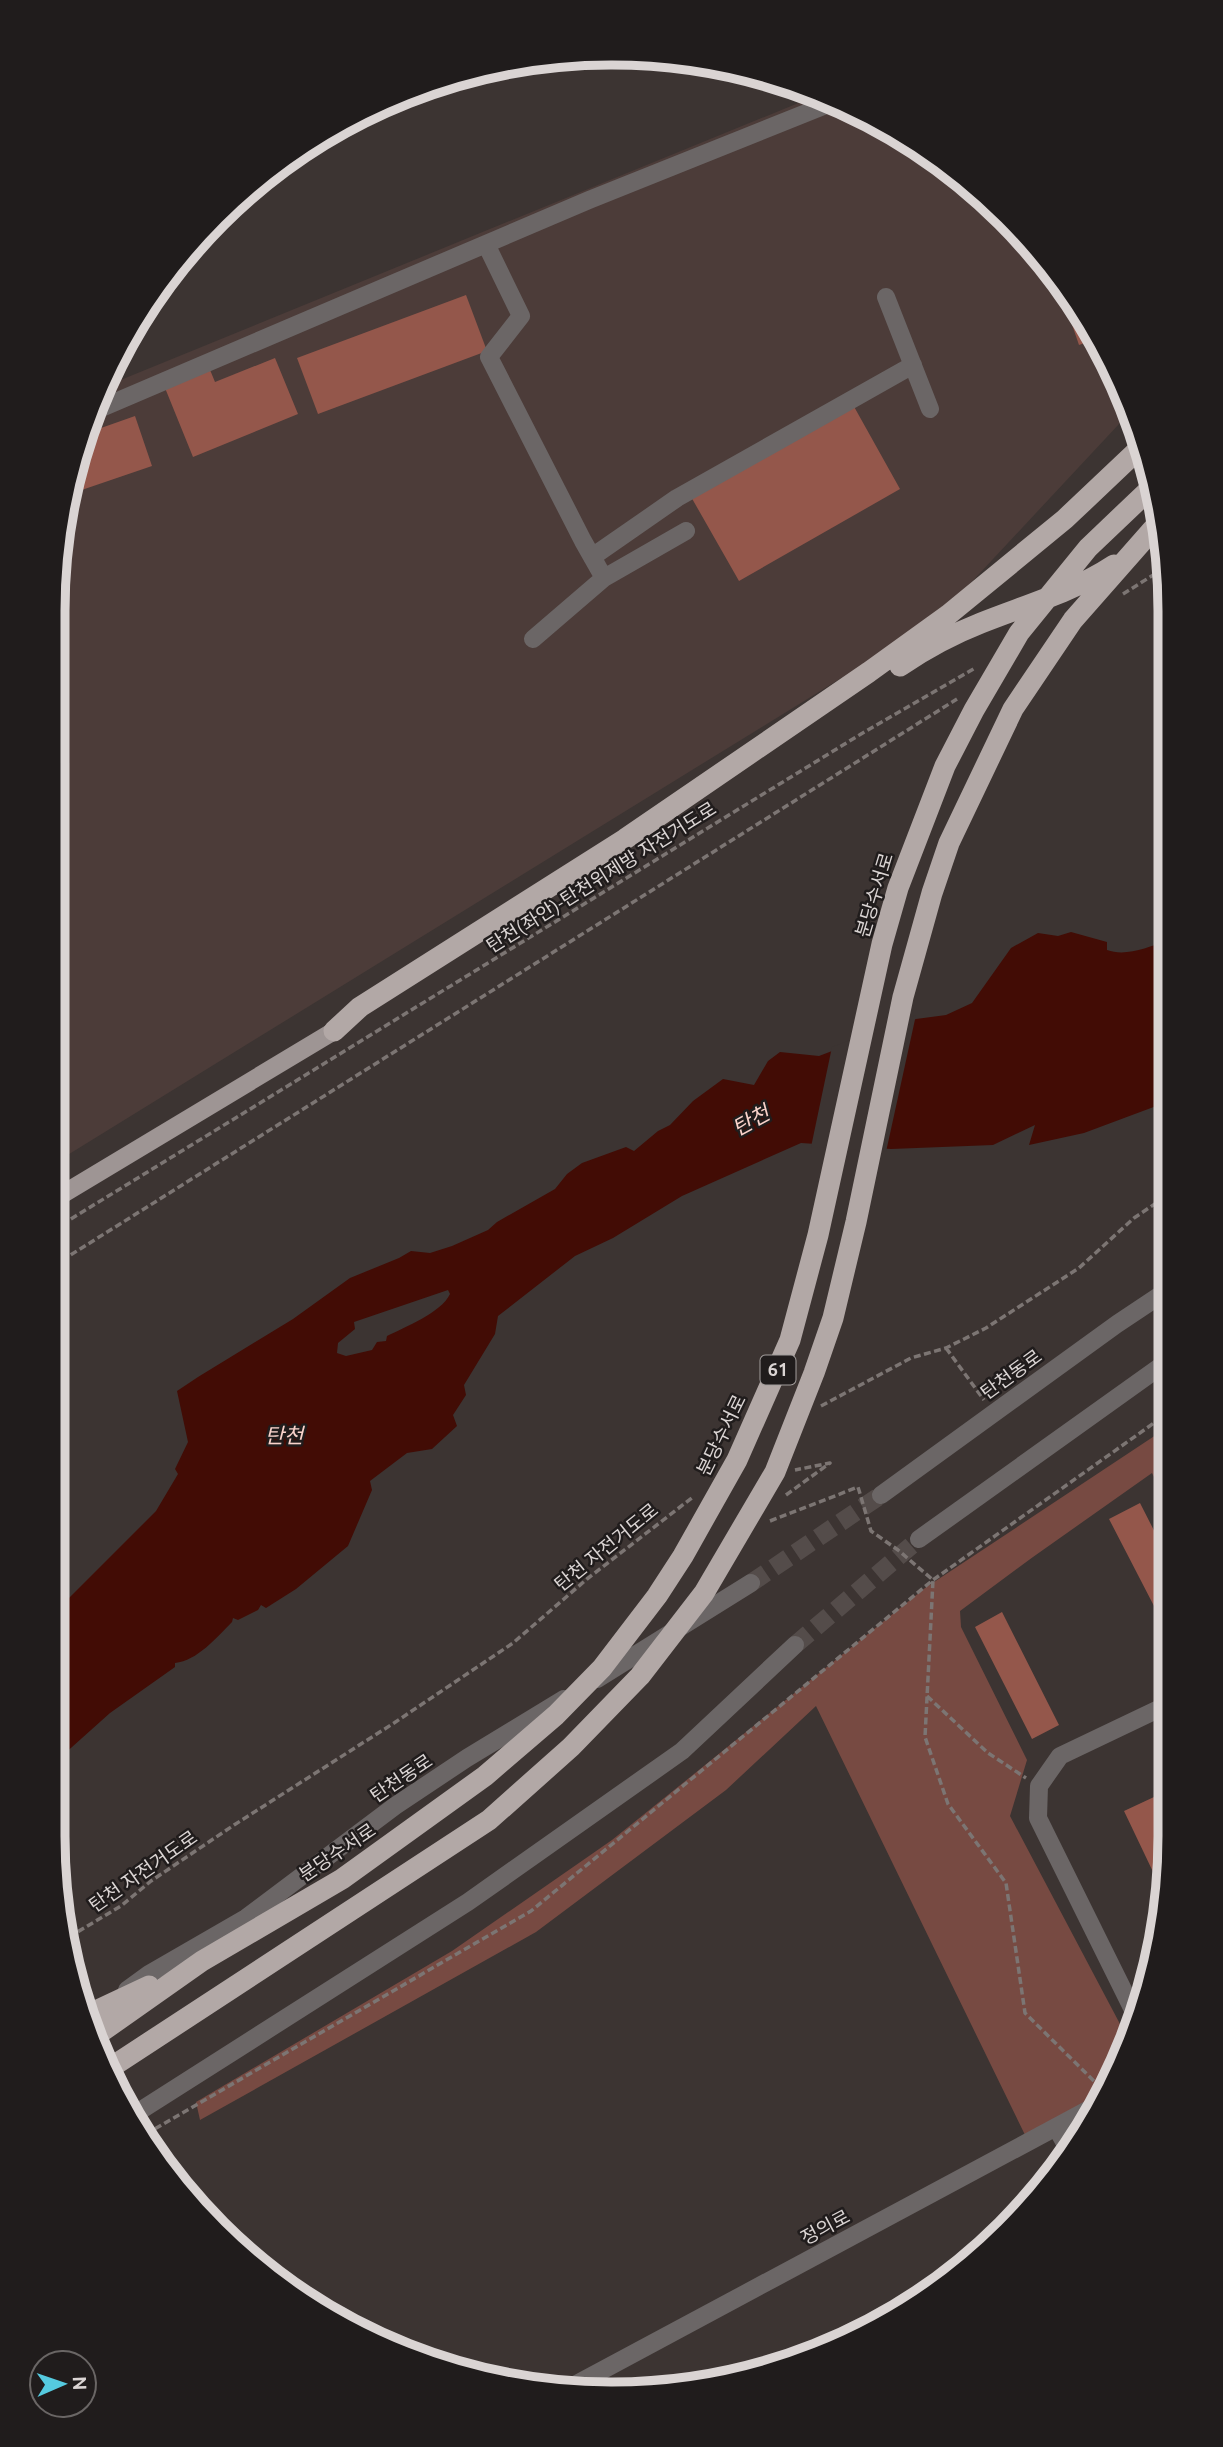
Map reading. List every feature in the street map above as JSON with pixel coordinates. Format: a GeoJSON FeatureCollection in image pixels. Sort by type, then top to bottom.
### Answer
{"type":"FeatureCollection","features":[{"type":"Feature","properties":{"kind":"highway"},"geometry":{"type":"LineString","coordinates":[[334,1031],[360,1007],[625,839],[948,615],[1065,519],[1135,453]]}},
{"type":"Feature","properties":{"kind":"highway","name":"분당수서로"},"geometry":{"type":"LineString","coordinates":[[101,2032],[202,1961],[342,1879],[485,1776],[556,1715],[601,1668],[657,1596],[683,1556],[737,1460],[790,1340],[818,1235],[882,944],[902,876],[945,766],[1019,633],[1088,548],[1145,493]]}},
{"type":"Feature","properties":{"kind":"highway","name":"61"},"geometry":{"type":"LineString","coordinates":[[115,2065],[489,1819],[571,1746],[640,1676],[704,1593],[775,1472],[818,1362],[856,1222],[903,997],[949,843],[1013,709],[1073,620],[1152,530]]}},
{"type":"Feature","properties":{"kind":"highway"},"geometry":{"type":"LineString","coordinates":[[334,1031],[570,890],[918,654],[977,624],[1074,587],[1154,538]]}},
{"type":"Feature","properties":{"kind":"highway"},"geometry":{"type":"LineString","coordinates":[[95,2014],[202,1961]]}},
{"type":"Feature","properties":{"kind":"main road"},"geometry":{"type":"LineString","coordinates":[[65,1193],[334,1031]]}},
{"type":"Feature","properties":{"kind":"street"},"geometry":{"type":"LineString","coordinates":[[104,407],[486,244],[823,107]]}},
{"type":"Feature","properties":{"kind":"street"},"geometry":{"type":"LineString","coordinates":[[486,244],[520,316],[489,356],[604,578]]}},
{"type":"Feature","properties":{"kind":"street"},"geometry":{"type":"LineString","coordinates":[[886,297],[930,409]]}},
{"type":"Feature","properties":{"kind":"street"},"geometry":{"type":"LineString","coordinates":[[592,557],[677,498],[913,365]]}},
{"type":"Feature","properties":{"kind":"street"},"geometry":{"type":"LineString","coordinates":[[533,639],[604,578],[686,530]]}},
{"type":"Feature","properties":{"kind":"street","name":"탄천동로"},"geometry":{"type":"LineString","coordinates":[[881,1495],[993,1412],[1158,1297]]}},
{"type":"Feature","properties":{"kind":"street"},"geometry":{"type":"LineString","coordinates":[[919,1539],[1158,1368]]}},
{"type":"Feature","properties":{"kind":"street","name":"탄천동로"},"geometry":{"type":"LineString","coordinates":[[94,2012],[149,1974],[246,1918],[395,1806],[467,1758],[751,1583]]}},
{"type":"Feature","properties":{"kind":"street"},"geometry":{"type":"LineString","coordinates":[[139,2111],[468,1902],[682,1751],[796,1645]]}},
{"type":"Feature","properties":{"kind":"street"},"geometry":{"type":"LineString","coordinates":[[1131,2005],[1038,1818],[1039,1786],[1060,1756],[1158,1709]]}},
{"type":"Feature","properties":{"kind":"street"},"geometry":{"type":"LineString","coordinates":[[98,2024],[149,1974]]}},
{"type":"Feature","properties":{"kind":"street","name":"정의로"},"geometry":{"type":"LineString","coordinates":[[582,2381],[1083,2113]]}},
{"type":"Feature","properties":{"kind":"street"},"geometry":{"type":"LineString","coordinates":[[1056,2127],[1064,2142]]}},
{"type":"Feature","properties":{"kind":"path"},"geometry":{"type":"LineString","coordinates":[[1149,565],[1156,560]]}},
{"type":"Feature","properties":{"kind":"path"},"geometry":{"type":"LineString","coordinates":[[1114,599],[1157,573]]}},
{"type":"Feature","properties":{"kind":"path","name":"탄천(좌안)-탄천위제방 자전거도로"},"geometry":{"type":"LineString","coordinates":[[65,1223],[849,741],[979,666]]}},
{"type":"Feature","properties":{"kind":"path"},"geometry":{"type":"LineString","coordinates":[[65,1258],[961,696]]}},
{"type":"Feature","properties":{"kind":"path"},"geometry":{"type":"LineString","coordinates":[[818,1407],[911,1358],[946,1348],[986,1328],[1079,1268],[1134,1218],[1158,1202]]}},
{"type":"Feature","properties":{"kind":"path"},"geometry":{"type":"LineString","coordinates":[[946,1348],[993,1412]]}},
{"type":"Feature","properties":{"kind":"path"},"geometry":{"type":"LineString","coordinates":[[152,2131],[531,1911],[933,1580],[1158,1420]]}},
{"type":"Feature","properties":{"kind":"path"},"geometry":{"type":"LineString","coordinates":[[858,1487],[871,1531],[933,1580]]}},
{"type":"Feature","properties":{"kind":"path","name":"탄천 자전거도로"},"geometry":{"type":"LineString","coordinates":[[74,1934],[121,1906],[151,1881],[234,1825],[513,1643],[587,1579],[697,1494]]}},
{"type":"Feature","properties":{"kind":"path"},"geometry":{"type":"LineString","coordinates":[[933,1580],[925,1737],[947,1804],[1006,1883],[1025,2013],[1098,2085]]}},
{"type":"Feature","properties":{"kind":"path"},"geometry":{"type":"LineString","coordinates":[[926,1695],[988,1753],[1039,1786]]}},
{"type":"Feature","properties":{"kind":"shaded area"},"geometry":{"type":"Polygon","coordinates":[[[805,100],[853,121],[915,157],[972,200],[998,225],[1023,251],[1066,308],[1102,370],[1122,416],[1120,423],[937,619],[65,1157],[66,576],[69,540],[83,470],[115,382],[805,100]]]}},
{"type":"Feature","properties":{"kind":"shaded area"},"geometry":{"type":"Polygon","coordinates":[[[1158,1434],[1158,1485],[1152,1473],[960,1611],[961,1627],[1027,1760],[1010,1816],[1123,2029],[1084,2111],[1027,2139],[816,1706],[726,1790],[536,1932],[200,2120],[196,2102],[452,1951],[612,1840],[925,1588],[1158,1434]]]}},
{"type":"Feature","properties":{"kind":"water","name":"탄천"},"geometry":{"type":"Polygon","coordinates":[[[1071,932],[1107,942],[1107,950],[1114,952],[1137,950],[1158,944],[1158,1105],[1084,1133],[1029,1145],[1035,1125],[993,1145],[891,1149],[801,1143],[682,1196],[613,1238],[575,1256],[498,1316],[495,1334],[464,1385],[466,1395],[453,1415],[457,1426],[432,1449],[407,1453],[370,1481],[372,1490],[348,1546],[296,1589],[266,1608],[261,1605],[258,1610],[238,1620],[233,1618],[206,1647],[191,1658],[175,1663],[175,1667],[110,1713],[65,1753],[65,1602],[156,1511],[178,1474],[175,1469],[188,1442],[177,1391],[293,1319],[350,1278],[411,1251],[430,1253],[488,1230],[497,1222],[555,1189],[567,1174],[582,1163],[626,1147],[634,1151],[658,1131],[670,1125],[693,1101],[723,1079],[754,1085],[768,1061],[780,1052],[819,1056],[916,1019],[946,1015],[972,1003],[1011,948],[1038,933],[1058,936],[1071,932]],[[448,1290],[354,1322],[355,1329],[338,1343],[337,1353],[346,1356],[372,1350],[377,1342],[386,1341],[387,1336],[431,1313],[450,1294],[448,1290]]]}},
{"type":"Feature","properties":{"kind":"pier"},"geometry":{"type":"Polygon","coordinates":[[[916,1015],[886,1152],[811,1147],[832,1047],[916,1015]]]}},
{"type":"Feature","properties":{"kind":"building"},"geometry":{"type":"Polygon","coordinates":[[[466,295],[487,351],[318,414],[297,358],[466,295]]]}},
{"type":"Feature","properties":{"kind":"building"},"geometry":{"type":"Polygon","coordinates":[[[1067,309],[1087,342],[1079,345],[1067,309]]]}},
{"type":"Feature","properties":{"kind":"building"},"geometry":{"type":"Polygon","coordinates":[[[275,358],[298,414],[193,457],[163,383],[208,365],[215,382],[275,358]]]}},
{"type":"Feature","properties":{"kind":"building"},"geometry":{"type":"Polygon","coordinates":[[[852,403],[900,489],[739,581],[690,495],[852,403]]]}},
{"type":"Feature","properties":{"kind":"building"},"geometry":{"type":"Polygon","coordinates":[[[135,416],[152,466],[78,491],[96,430],[135,416]]]}},
{"type":"Feature","properties":{"kind":"building"},"geometry":{"type":"Polygon","coordinates":[[[1140,1503],[1158,1538],[1158,1614],[1109,1519],[1140,1503]]]}},
{"type":"Feature","properties":{"kind":"building"},"geometry":{"type":"Polygon","coordinates":[[[1002,1612],[1059,1725],[1032,1739],[975,1627],[1002,1612]]]}},
{"type":"Feature","properties":{"kind":"building"},"geometry":{"type":"Polygon","coordinates":[[[1158,1795],[1156,1879],[1124,1811],[1158,1795]]]}},
{"type":"Feature","properties":{"kind":"tunnel"},"geometry":{"type":"LineString","coordinates":[[751,1583],[881,1495]]}},
{"type":"Feature","properties":{"kind":"tunnel"},"geometry":{"type":"LineString","coordinates":[[795,1645],[919,1539]]}}]}
